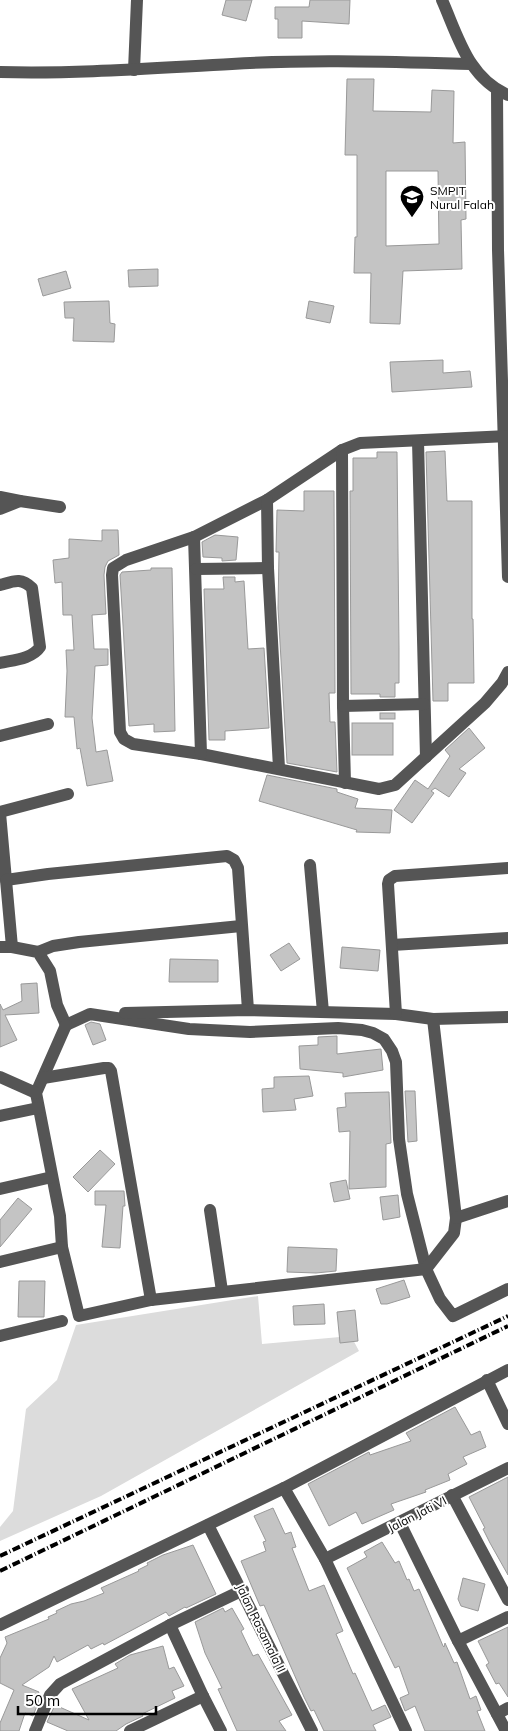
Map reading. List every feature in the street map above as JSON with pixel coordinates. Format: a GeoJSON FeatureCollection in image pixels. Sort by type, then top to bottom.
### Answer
{"type":"FeatureCollection","features":[{"type":"Feature","properties":{"kind":"street"},"geometry":{"type":"LineString","coordinates":[[134,70],[136,0]]}},
{"type":"Feature","properties":{"kind":"street"},"geometry":{"type":"LineString","coordinates":[[442,0],[463,51],[471,64],[482,78],[503,92],[503,250],[508,578]]}},
{"type":"Feature","properties":{"kind":"street"},"geometry":{"type":"LineString","coordinates":[[0,72],[134,70],[355,60],[471,64]]}},
{"type":"Feature","properties":{"kind":"street"},"geometry":{"type":"LineString","coordinates":[[506,436],[360,443],[342,450],[267,500],[194,537],[126,560],[113,568],[112,575],[120,732],[124,740],[133,744],[279,768],[379,789],[386,788],[395,785],[485,702],[502,683],[508,672]]}},
{"type":"Feature","properties":{"kind":"street"},"geometry":{"type":"LineString","coordinates":[[418,441],[426,758]]}},
{"type":"Feature","properties":{"kind":"street"},"geometry":{"type":"LineString","coordinates":[[342,450],[343,706],[346,783]]}},
{"type":"Feature","properties":{"kind":"street"},"geometry":{"type":"LineString","coordinates":[[0,496],[20,502],[60,507]]}},
{"type":"Feature","properties":{"kind":"street"},"geometry":{"type":"LineString","coordinates":[[267,500],[268,568],[279,768]]}},
{"type":"Feature","properties":{"kind":"street"},"geometry":{"type":"LineString","coordinates":[[0,509],[20,502]]}},
{"type":"Feature","properties":{"kind":"street"},"geometry":{"type":"LineString","coordinates":[[194,537],[201,754]]}},
{"type":"Feature","properties":{"kind":"street"},"geometry":{"type":"LineString","coordinates":[[196,569],[268,568]]}},
{"type":"Feature","properties":{"kind":"street"},"geometry":{"type":"LineString","coordinates":[[0,585],[18,580],[26,582],[32,588],[40,647],[29,656],[0,663]]}},
{"type":"Feature","properties":{"kind":"street"},"geometry":{"type":"LineString","coordinates":[[343,706],[424,704]]}},
{"type":"Feature","properties":{"kind":"street"},"geometry":{"type":"LineString","coordinates":[[0,736],[48,724]]}},
{"type":"Feature","properties":{"kind":"street"},"geometry":{"type":"LineString","coordinates":[[68,794],[0,813],[6,880],[6,947],[38,952],[53,946],[79,942],[241,926]]}},
{"type":"Feature","properties":{"kind":"street"},"geometry":{"type":"LineString","coordinates":[[6,880],[227,856],[234,860],[238,868],[248,1010]]}},
{"type":"Feature","properties":{"kind":"street"},"geometry":{"type":"LineString","coordinates":[[310,865],[323,1012]]}},
{"type":"Feature","properties":{"kind":"street"},"geometry":{"type":"LineString","coordinates":[[396,1014],[388,884],[392,877],[508,868]]}},
{"type":"Feature","properties":{"kind":"street"},"geometry":{"type":"LineString","coordinates":[[392,945],[508,938]]}},
{"type":"Feature","properties":{"kind":"street"},"geometry":{"type":"LineString","coordinates":[[38,952],[50,971],[57,1005],[66,1024]]}},
{"type":"Feature","properties":{"kind":"street"},"geometry":{"type":"LineString","coordinates":[[433,1019],[456,1218],[454,1233],[426,1269],[151,1300],[79,1316],[62,1247],[60,1216],[36,1092],[66,1024],[90,1014],[248,1010],[396,1014],[433,1019],[508,1017]]}},
{"type":"Feature","properties":{"kind":"street"},"geometry":{"type":"LineString","coordinates":[[90,1014],[189,1029],[250,1032],[338,1028],[362,1030],[373,1033],[384,1040],[392,1051],[396,1062],[399,1139],[408,1194],[426,1269],[440,1300],[453,1316],[508,1289]]}},
{"type":"Feature","properties":{"kind":"street"},"geometry":{"type":"LineString","coordinates":[[43,1078],[104,1068],[108,1068],[111,1072],[151,1300]]}},
{"type":"Feature","properties":{"kind":"street"},"geometry":{"type":"LineString","coordinates":[[0,1077],[36,1092]]}},
{"type":"Feature","properties":{"kind":"street"},"geometry":{"type":"LineString","coordinates":[[0,1116],[38,1108]]}},
{"type":"Feature","properties":{"kind":"street"},"geometry":{"type":"LineString","coordinates":[[0,1189],[52,1177]]}},
{"type":"Feature","properties":{"kind":"street"},"geometry":{"type":"LineString","coordinates":[[456,1218],[508,1200]]}},
{"type":"Feature","properties":{"kind":"street"},"geometry":{"type":"LineString","coordinates":[[210,1210],[222,1291]]}},
{"type":"Feature","properties":{"kind":"street"},"geometry":{"type":"LineString","coordinates":[[0,1262],[62,1247]]}},
{"type":"Feature","properties":{"kind":"street"},"geometry":{"type":"LineString","coordinates":[[0,1336],[62,1321]]}},
{"type":"Feature","properties":{"kind":"street"},"geometry":{"type":"LineString","coordinates":[[0,1625],[284,1488],[508,1370]]}},
{"type":"Feature","properties":{"kind":"street"},"geometry":{"type":"LineString","coordinates":[[486,1380],[508,1424]]}},
{"type":"Feature","properties":{"kind":"street","name":"Jalan Jati VI"},"geometry":{"type":"LineString","coordinates":[[325,1560],[508,1468]]}},
{"type":"Feature","properties":{"kind":"street"},"geometry":{"type":"LineString","coordinates":[[284,1488],[325,1560],[406,1731]]}},
{"type":"Feature","properties":{"kind":"street"},"geometry":{"type":"LineString","coordinates":[[452,1495],[508,1600]]}},
{"type":"Feature","properties":{"kind":"street"},"geometry":{"type":"LineString","coordinates":[[400,1523],[458,1641],[502,1711],[506,1731]]}},
{"type":"Feature","properties":{"kind":"street","name":"Jalan Rasamala II"},"geometry":{"type":"LineString","coordinates":[[208,1525],[243,1590],[312,1731]]}},
{"type":"Feature","properties":{"kind":"street"},"geometry":{"type":"LineString","coordinates":[[35,1731],[50,1695],[60,1684],[170,1625],[243,1590]]}},
{"type":"Feature","properties":{"kind":"street"},"geometry":{"type":"LineString","coordinates":[[458,1641],[508,1617]]}},
{"type":"Feature","properties":{"kind":"street"},"geometry":{"type":"LineString","coordinates":[[170,1625],[221,1731]]}},
{"type":"Feature","properties":{"kind":"street"},"geometry":{"type":"LineString","coordinates":[[130,1731],[203,1696]]}},
{"type":"Feature","properties":{"kind":"shaded area"},"geometry":{"type":"Polygon","coordinates":[[[258,1296],[262,1344],[351,1336],[359,1351],[101,1496],[0,1541],[0,1527],[13,1511],[26,1409],[57,1380],[76,1325],[258,1296]]]}},
{"type":"Feature","properties":{"kind":"building"},"geometry":{"type":"Polygon","coordinates":[[[226,0],[252,0],[246,21],[222,15],[226,0]]]}},
{"type":"Feature","properties":{"kind":"building"},"geometry":{"type":"Polygon","coordinates":[[[310,0],[350,0],[349,24],[302,21],[302,38],[278,38],[278,19],[275,19],[275,7],[309,7],[310,0]]]}},
{"type":"Feature","properties":{"kind":"building"},"geometry":{"type":"Polygon","coordinates":[[[347,79],[374,79],[373,111],[431,112],[432,90],[454,91],[453,143],[465,142],[466,219],[461,220],[462,269],[403,271],[400,324],[370,323],[371,273],[354,273],[355,237],[357,237],[357,155],[345,155],[347,79]],[[386,171],[386,246],[439,244],[438,171],[386,171]]]}},
{"type":"Feature","properties":{"kind":"building"},"geometry":{"type":"Polygon","coordinates":[[[158,269],[158,286],[129,287],[128,270],[158,269]]]}},
{"type":"Feature","properties":{"kind":"building"},"geometry":{"type":"Polygon","coordinates":[[[66,271],[71,288],[43,296],[38,279],[66,271]]]}},
{"type":"Feature","properties":{"kind":"building"},"geometry":{"type":"Polygon","coordinates":[[[109,301],[110,323],[115,324],[114,342],[73,341],[74,318],[65,318],[64,302],[109,301]]]}},
{"type":"Feature","properties":{"kind":"building"},"geometry":{"type":"Polygon","coordinates":[[[309,301],[334,306],[330,323],[306,318],[309,301]]]}},
{"type":"Feature","properties":{"kind":"building"},"geometry":{"type":"Polygon","coordinates":[[[443,360],[443,373],[470,371],[472,387],[392,392],[390,362],[443,360]]]}},
{"type":"Feature","properties":{"kind":"building"},"geometry":{"type":"Polygon","coordinates":[[[445,451],[447,501],[472,501],[474,683],[448,683],[448,701],[433,701],[426,452],[445,451]]]}},
{"type":"Feature","properties":{"kind":"building"},"geometry":{"type":"Polygon","coordinates":[[[377,452],[397,452],[399,683],[395,683],[395,697],[380,697],[380,694],[351,694],[350,491],[353,491],[353,458],[377,458],[377,452]]]}},
{"type":"Feature","properties":{"kind":"building"},"geometry":{"type":"Polygon","coordinates":[[[304,491],[334,491],[335,693],[329,693],[330,722],[335,722],[337,772],[287,763],[278,608],[279,552],[276,552],[277,510],[304,511],[304,491]]]}},
{"type":"Feature","properties":{"kind":"building"},"geometry":{"type":"Polygon","coordinates":[[[102,530],[118,530],[119,555],[108,561],[105,567],[106,614],[92,615],[94,649],[108,649],[108,665],[95,666],[92,718],[96,752],[107,750],[113,781],[87,786],[80,748],[77,749],[74,717],[65,717],[66,650],[74,650],[72,615],[63,615],[62,582],[55,583],[53,560],[69,558],[69,539],[102,541],[102,530]]]}},
{"type":"Feature","properties":{"kind":"building"},"geometry":{"type":"Polygon","coordinates":[[[215,535],[238,537],[236,560],[222,561],[222,558],[203,557],[202,542],[215,535]]]}},
{"type":"Feature","properties":{"kind":"building"},"geometry":{"type":"Polygon","coordinates":[[[151,568],[172,568],[175,731],[154,732],[154,724],[129,726],[120,575],[122,572],[151,570],[151,568]]]}},
{"type":"Feature","properties":{"kind":"building"},"geometry":{"type":"Polygon","coordinates":[[[223,577],[235,577],[235,582],[244,581],[248,649],[264,648],[269,728],[225,731],[225,740],[209,740],[204,589],[224,589],[223,577]]]}},
{"type":"Feature","properties":{"kind":"building"},"geometry":{"type":"Polygon","coordinates":[[[380,713],[395,713],[395,719],[380,719],[380,713]]]}},
{"type":"Feature","properties":{"kind":"building"},"geometry":{"type":"Polygon","coordinates":[[[352,723],[393,723],[393,755],[352,755],[352,723]]]}},
{"type":"Feature","properties":{"kind":"building"},"geometry":{"type":"Polygon","coordinates":[[[469,728],[485,748],[459,769],[466,773],[449,797],[435,788],[431,791],[434,793],[412,823],[394,810],[415,780],[428,789],[450,756],[445,750],[469,728]]]}},
{"type":"Feature","properties":{"kind":"building"},"geometry":{"type":"Polygon","coordinates":[[[267,775],[337,789],[337,792],[358,799],[355,808],[392,810],[390,833],[356,832],[357,830],[259,801],[267,775]]]}},
{"type":"Feature","properties":{"kind":"building"},"geometry":{"type":"Polygon","coordinates":[[[289,943],[300,959],[281,971],[270,955],[289,943]]]}},
{"type":"Feature","properties":{"kind":"building"},"geometry":{"type":"Polygon","coordinates":[[[342,947],[380,950],[378,971],[340,968],[342,947]]]}},
{"type":"Feature","properties":{"kind":"building"},"geometry":{"type":"Polygon","coordinates":[[[170,959],[218,960],[218,982],[169,982],[170,959]]]}},
{"type":"Feature","properties":{"kind":"building"},"geometry":{"type":"Polygon","coordinates":[[[37,983],[39,1013],[5,1015],[17,1040],[0,1047],[0,1004],[3,1010],[22,1001],[21,984],[37,983]]]}},
{"type":"Feature","properties":{"kind":"building"},"geometry":{"type":"Polygon","coordinates":[[[91,1022],[100,1024],[106,1040],[93,1045],[85,1025],[91,1022]]]}},
{"type":"Feature","properties":{"kind":"building"},"geometry":{"type":"Polygon","coordinates":[[[337,1036],[337,1054],[381,1049],[383,1070],[343,1077],[343,1073],[300,1069],[299,1046],[318,1045],[318,1037],[337,1036]]]}},
{"type":"Feature","properties":{"kind":"building"},"geometry":{"type":"Polygon","coordinates":[[[309,1076],[313,1096],[294,1099],[296,1110],[263,1112],[262,1089],[274,1088],[274,1077],[309,1076]]]}},
{"type":"Feature","properties":{"kind":"building"},"geometry":{"type":"Polygon","coordinates":[[[405,1091],[415,1091],[417,1141],[408,1142],[405,1091]]]}},
{"type":"Feature","properties":{"kind":"building"},"geometry":{"type":"Polygon","coordinates":[[[389,1092],[391,1143],[386,1144],[386,1187],[349,1189],[350,1131],[339,1132],[337,1108],[346,1107],[345,1093],[389,1092]]]}},
{"type":"Feature","properties":{"kind":"building"},"geometry":{"type":"Polygon","coordinates":[[[100,1150],[115,1164],[88,1192],[73,1177],[100,1150]]]}},
{"type":"Feature","properties":{"kind":"building"},"geometry":{"type":"Polygon","coordinates":[[[346,1180],[350,1199],[334,1202],[330,1183],[346,1180]]]}},
{"type":"Feature","properties":{"kind":"building"},"geometry":{"type":"Polygon","coordinates":[[[95,1191],[124,1191],[125,1206],[123,1206],[120,1248],[102,1247],[106,1205],[95,1205],[95,1191]]]}},
{"type":"Feature","properties":{"kind":"building"},"geometry":{"type":"Polygon","coordinates":[[[398,1195],[400,1217],[383,1220],[380,1197],[398,1195]]]}},
{"type":"Feature","properties":{"kind":"building"},"geometry":{"type":"Polygon","coordinates":[[[18,1198],[32,1209],[0,1247],[0,1220],[18,1198]]]}},
{"type":"Feature","properties":{"kind":"building"},"geometry":{"type":"Polygon","coordinates":[[[288,1247],[337,1249],[336,1271],[316,1273],[287,1272],[288,1247]]]}},
{"type":"Feature","properties":{"kind":"building"},"geometry":{"type":"Polygon","coordinates":[[[404,1280],[410,1297],[381,1304],[376,1289],[404,1280]]]}},
{"type":"Feature","properties":{"kind":"building"},"geometry":{"type":"Polygon","coordinates":[[[19,1281],[45,1281],[44,1317],[18,1317],[19,1281]]]}},
{"type":"Feature","properties":{"kind":"building"},"geometry":{"type":"Polygon","coordinates":[[[324,1304],[325,1324],[294,1325],[293,1306],[324,1304]]]}},
{"type":"Feature","properties":{"kind":"building"},"geometry":{"type":"Polygon","coordinates":[[[355,1310],[358,1341],[340,1343],[337,1312],[355,1310]]]}},
{"type":"Feature","properties":{"kind":"building"},"geometry":{"type":"Polygon","coordinates":[[[455,1407],[471,1435],[480,1431],[486,1447],[463,1457],[467,1464],[448,1474],[450,1480],[425,1490],[426,1492],[391,1504],[394,1510],[362,1524],[356,1512],[329,1526],[308,1484],[369,1452],[370,1455],[411,1441],[406,1433],[455,1407]]]}},
{"type":"Feature","properties":{"kind":"building"},"geometry":{"type":"Polygon","coordinates":[[[508,1477],[508,1575],[483,1529],[485,1528],[469,1497],[508,1477]]]}},
{"type":"Feature","properties":{"kind":"building"},"geometry":{"type":"Polygon","coordinates":[[[273,1508],[285,1534],[291,1532],[296,1547],[292,1548],[309,1591],[324,1585],[343,1631],[336,1634],[353,1674],[355,1673],[372,1711],[385,1705],[391,1717],[373,1725],[376,1731],[324,1731],[314,1710],[311,1711],[304,1697],[264,1605],[260,1606],[241,1561],[266,1551],[263,1542],[266,1541],[254,1516],[273,1508]]]}},
{"type":"Feature","properties":{"kind":"building"},"geometry":{"type":"Polygon","coordinates":[[[382,1542],[395,1563],[399,1561],[414,1591],[419,1589],[443,1646],[445,1643],[454,1663],[457,1662],[470,1699],[476,1696],[481,1710],[477,1711],[485,1731],[425,1731],[415,1706],[405,1711],[400,1698],[409,1694],[399,1666],[395,1668],[347,1568],[367,1557],[364,1552],[382,1542]]]}},
{"type":"Feature","properties":{"kind":"building"},"geometry":{"type":"Polygon","coordinates":[[[193,1545],[216,1594],[169,1616],[166,1612],[104,1645],[103,1643],[91,1649],[88,1645],[57,1662],[54,1656],[49,1667],[22,1685],[39,1692],[37,1697],[40,1698],[33,1716],[25,1713],[19,1731],[0,1731],[0,1723],[14,1690],[0,1683],[0,1658],[7,1643],[5,1637],[49,1619],[48,1617],[57,1613],[56,1611],[71,1604],[104,1593],[101,1588],[139,1571],[148,1565],[147,1563],[163,1555],[193,1545]]]}},
{"type":"Feature","properties":{"kind":"building"},"geometry":{"type":"Polygon","coordinates":[[[463,1578],[485,1584],[478,1611],[461,1606],[458,1599],[463,1578]]]}},
{"type":"Feature","properties":{"kind":"building"},"geometry":{"type":"Polygon","coordinates":[[[223,1608],[225,1612],[232,1608],[244,1629],[241,1631],[253,1656],[258,1654],[292,1715],[279,1721],[286,1731],[237,1731],[218,1689],[222,1688],[205,1653],[195,1622],[223,1608]]]}},
{"type":"Feature","properties":{"kind":"building"},"geometry":{"type":"Polygon","coordinates":[[[508,1627],[508,1697],[499,1683],[496,1684],[486,1665],[489,1663],[478,1641],[508,1627]]]}},
{"type":"Feature","properties":{"kind":"building"},"geometry":{"type":"Polygon","coordinates":[[[163,1646],[169,1669],[174,1667],[184,1686],[172,1691],[175,1698],[142,1714],[143,1716],[116,1731],[68,1731],[47,1722],[55,1705],[89,1720],[72,1689],[118,1668],[115,1664],[130,1655],[163,1646]]]}},
{"type":"Feature","properties":{"kind":"railway"},"geometry":{"type":"LineString","coordinates":[[0,1556],[508,1316]]}},
{"type":"Feature","properties":{"kind":"railway"},"geometry":{"type":"LineString","coordinates":[[0,1571],[508,1326]]}},
{"type":"Feature","properties":{"kind":"place","name":"SMPIT Nurul Falah"},"geometry":{"type":"Point","coordinates":[412,218]}}]}
